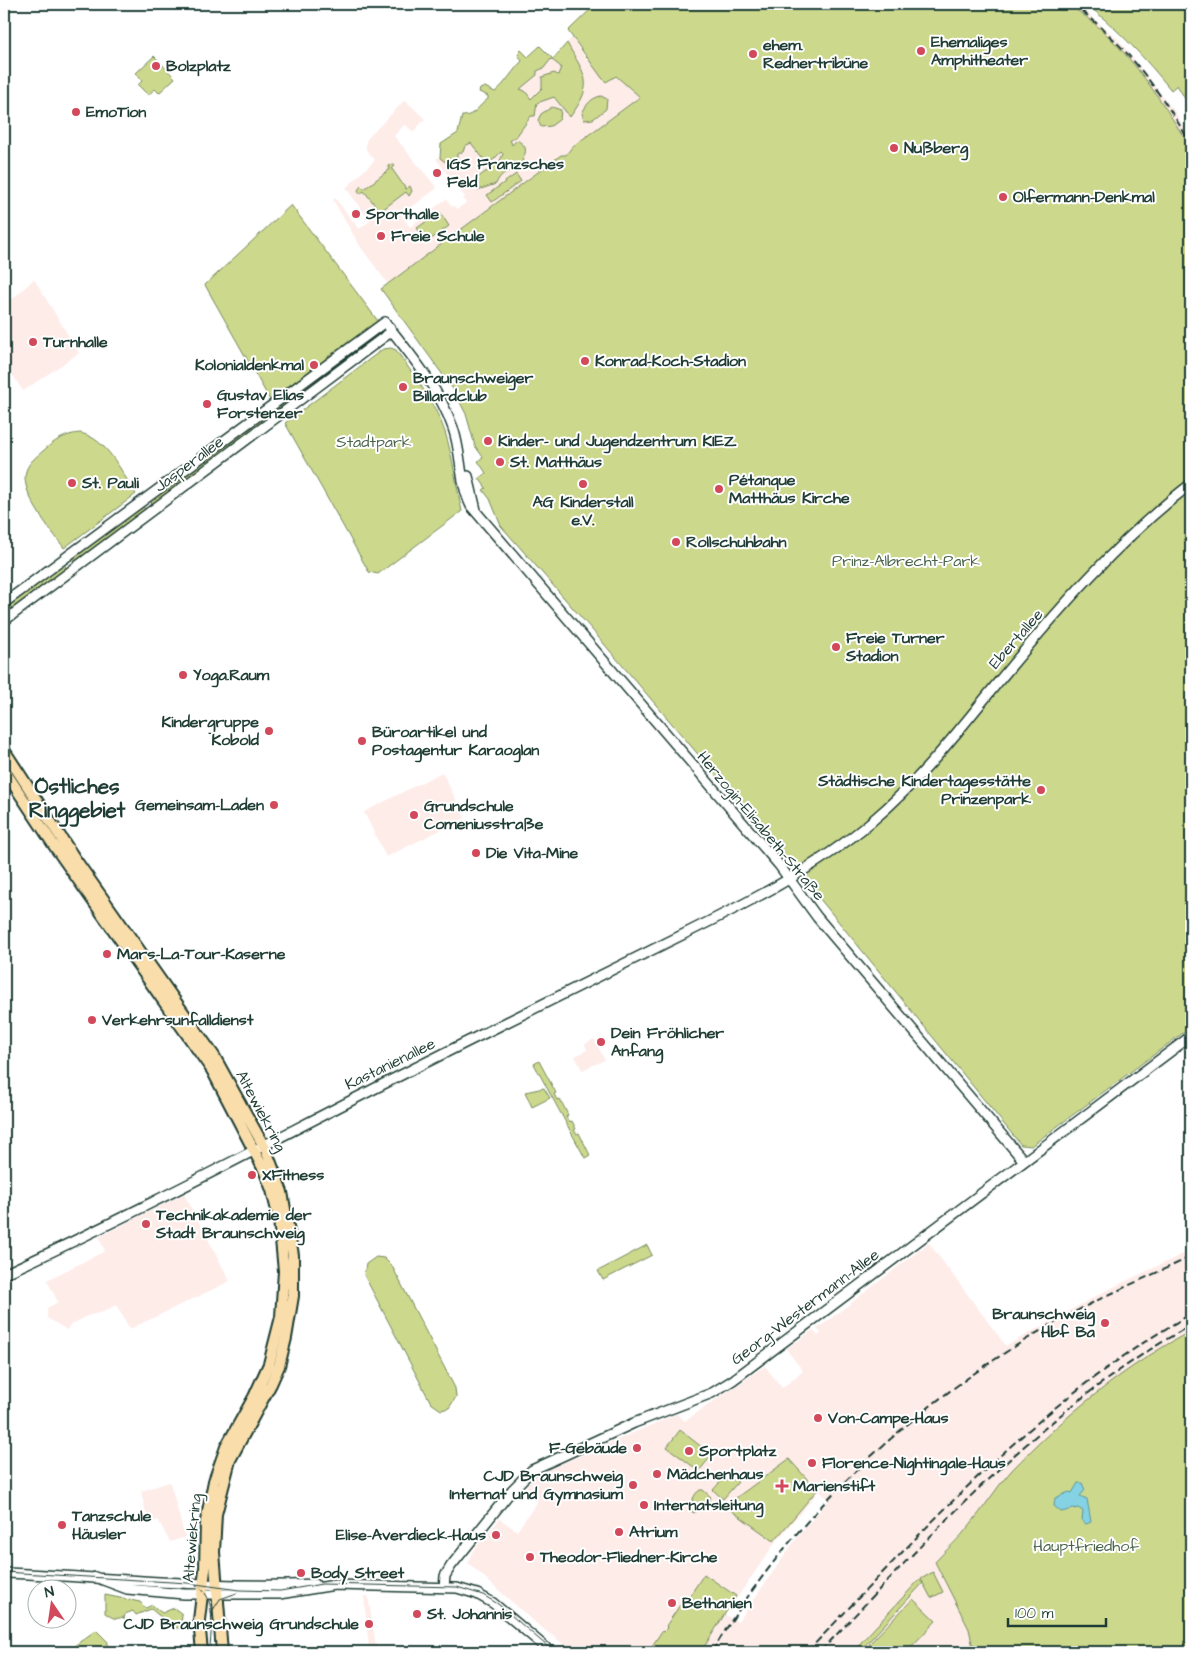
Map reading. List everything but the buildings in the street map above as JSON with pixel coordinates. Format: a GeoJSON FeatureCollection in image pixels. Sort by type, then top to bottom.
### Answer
{"type":"FeatureCollection","features":[{"type":"Feature","properties":{"kind":"main road","name":"Altewiekring"},"geometry":{"type":"LineString","coordinates":[[4,750],[75,858],[214,1056],[276,1172],[285,1206],[291,1238],[293,1296],[279,1366],[262,1402],[238,1442],[223,1481],[214,1532],[222,1652]]}},
{"type":"Feature","properties":{"kind":"main road","name":"Altewiekring"},"geometry":{"type":"LineString","coordinates":[[4,770],[53,844],[205,1059],[272,1190],[282,1236],[284,1285],[282,1310],[269,1364],[254,1397],[226,1447],[214,1481],[206,1521],[199,1620],[202,1652]]}},
{"type":"Feature","properties":{"kind":"street","name":"Herzogin-Elisabeth-Straße"},"geometry":{"type":"LineString","coordinates":[[386,322],[441,401],[454,430],[476,510],[790,880],[845,951],[1024,1161]]}},
{"type":"Feature","properties":{"kind":"street","name":"Jasperallee"},"geometry":{"type":"LineString","coordinates":[[4,603],[386,322]]}},
{"type":"Feature","properties":{"kind":"street","name":"Jasperallee"},"geometry":{"type":"LineString","coordinates":[[4,621],[392,331]]}},
{"type":"Feature","properties":{"kind":"street","name":"Ebertallee"},"geometry":{"type":"LineString","coordinates":[[790,880],[871,822],[909,786],[1009,669],[1094,574],[1165,505],[1191,484]]}},
{"type":"Feature","properties":{"kind":"street"},"geometry":{"type":"LineString","coordinates":[[144,500],[152,510]]}},
{"type":"Feature","properties":{"kind":"street"},"geometry":{"type":"LineString","coordinates":[[66,558],[73,569]]}},
{"type":"Feature","properties":{"kind":"street","name":"Kastanienallee"},"geometry":{"type":"LineString","coordinates":[[4,1274],[187,1186],[263,1145],[790,880]]}},
{"type":"Feature","properties":{"kind":"street","name":"Georg-Westermann-Allee"},"geometry":{"type":"LineString","coordinates":[[444,1588],[445,1576],[452,1566],[512,1490],[532,1470],[625,1427],[697,1400],[721,1388],[1191,1036]]}},
{"type":"Feature","properties":{"kind":"street"},"geometry":{"type":"LineString","coordinates":[[4,1573],[203,1583],[464,1590],[493,1602],[551,1652]]}},
{"type":"Feature","properties":{"kind":"street"},"geometry":{"type":"LineString","coordinates":[[95,1577],[117,1586],[142,1592],[287,1594],[330,1585]]}},
{"type":"Feature","properties":{"kind":"shaded area"},"geometry":{"type":"Polygon","coordinates":[[[1067,4],[1077,4],[1119,40],[1175,112],[1191,139],[1191,149],[1143,76],[1115,43],[1067,4]]]}},
{"type":"Feature","properties":{"kind":"shaded area"},"geometry":{"type":"Polygon","coordinates":[[[572,37],[588,61],[621,65],[646,93],[572,147],[565,155],[561,155],[388,284],[360,246],[333,200],[335,198],[359,229],[370,221],[346,188],[375,160],[366,150],[368,138],[405,100],[425,119],[413,132],[405,124],[394,136],[437,188],[401,215],[410,227],[446,199],[452,207],[455,206],[457,209],[466,203],[463,199],[465,197],[436,159],[455,146],[542,48],[553,59],[572,37]]]}},
{"type":"Feature","properties":{"kind":"shaded area"},"geometry":{"type":"Polygon","coordinates":[[[34,279],[79,353],[23,391],[4,362],[4,307],[34,279]]]}},
{"type":"Feature","properties":{"kind":"shaded area","name":"Grundschule Comeniusstraße"},"geometry":{"type":"Polygon","coordinates":[[[442,772],[465,818],[386,857],[364,812],[442,772]]]}},
{"type":"Feature","properties":{"kind":"shaded area"},"geometry":{"type":"Polygon","coordinates":[[[594,1039],[605,1060],[582,1070],[575,1056],[587,1050],[585,1044],[594,1039]]]}},
{"type":"Feature","properties":{"kind":"shaded area"},"geometry":{"type":"Polygon","coordinates":[[[184,1194],[230,1281],[130,1329],[116,1305],[103,1312],[87,1316],[69,1326],[67,1330],[47,1318],[47,1308],[58,1302],[47,1280],[105,1251],[99,1237],[184,1194]]]}},
{"type":"Feature","properties":{"kind":"shaded area"},"geometry":{"type":"Polygon","coordinates":[[[929,1243],[1006,1346],[1105,1291],[1191,1250],[1191,1331],[1143,1359],[1081,1407],[1044,1440],[935,1562],[969,1629],[974,1652],[574,1652],[538,1625],[468,1563],[472,1552],[500,1519],[517,1531],[538,1501],[524,1490],[536,1475],[677,1414],[685,1421],[765,1366],[782,1388],[803,1371],[786,1349],[813,1330],[818,1336],[821,1333],[817,1329],[929,1243]],[[819,1491],[775,1543],[725,1615],[738,1622],[801,1532],[829,1500],[819,1491]]]}},
{"type":"Feature","properties":{"kind":"shaded area"},"geometry":{"type":"Polygon","coordinates":[[[170,1482],[185,1537],[170,1542],[158,1520],[148,1522],[141,1491],[170,1482]]]}},
{"type":"Feature","properties":{"kind":"shaded area","name":"CJD Braunschweig Grundschule"},"geometry":{"type":"Polygon","coordinates":[[[364,1596],[368,1596],[377,1652],[359,1652],[369,1650],[364,1596]]]}},
{"type":"Feature","properties":{"kind":"green space","name":"Prinz-Albrecht-Park"},"geometry":{"type":"Polygon","coordinates":[[[596,4],[1067,4],[1087,17],[1122,50],[1166,108],[1191,149],[1191,1027],[1031,1146],[1021,1145],[788,860],[501,526],[490,499],[483,490],[486,488],[479,478],[486,473],[478,461],[483,457],[475,446],[466,414],[453,389],[381,289],[561,155],[566,155],[572,147],[640,97],[616,76],[606,82],[568,31],[596,4]]]}},
{"type":"Feature","properties":{"kind":"green space"},"geometry":{"type":"Polygon","coordinates":[[[1086,4],[1191,4],[1191,109],[1177,85],[1171,90],[1131,44],[1086,4]]]}},
{"type":"Feature","properties":{"kind":"green space"},"geometry":{"type":"Polygon","coordinates":[[[567,43],[583,72],[585,80],[583,96],[578,105],[570,117],[554,97],[537,103],[535,116],[531,116],[516,137],[510,139],[512,145],[517,140],[524,146],[525,152],[521,166],[501,176],[496,184],[478,190],[474,181],[489,171],[491,165],[499,163],[503,154],[501,152],[492,161],[486,162],[471,143],[465,146],[463,152],[457,154],[457,158],[448,164],[440,158],[441,144],[458,133],[462,116],[470,115],[488,99],[488,96],[479,92],[480,89],[485,87],[495,92],[502,85],[522,61],[518,55],[521,50],[528,57],[540,46],[553,59],[567,43]],[[551,59],[544,68],[537,71],[537,75],[520,89],[525,91],[531,99],[542,88],[542,77],[554,73],[558,75],[561,67],[551,59]]]}},
{"type":"Feature","properties":{"kind":"green space"},"geometry":{"type":"Polygon","coordinates":[[[154,56],[175,78],[159,93],[155,89],[148,95],[138,85],[142,81],[136,73],[154,56]]]}},
{"type":"Feature","properties":{"kind":"green space"},"geometry":{"type":"Polygon","coordinates":[[[601,96],[607,99],[606,109],[593,119],[584,120],[582,113],[586,107],[592,100],[601,96]]]}},
{"type":"Feature","properties":{"kind":"green space"},"geometry":{"type":"Polygon","coordinates":[[[552,107],[561,110],[560,119],[551,126],[541,127],[538,120],[541,114],[552,107]]]}},
{"type":"Feature","properties":{"kind":"green space"},"geometry":{"type":"Polygon","coordinates":[[[392,164],[395,166],[392,169],[406,189],[410,186],[412,191],[409,196],[406,192],[382,210],[385,214],[379,217],[375,213],[379,210],[364,191],[360,194],[358,190],[361,186],[364,189],[390,169],[388,166],[392,164]]]}},
{"type":"Feature","properties":{"kind":"green space"},"geometry":{"type":"Polygon","coordinates":[[[516,174],[521,181],[492,202],[487,195],[516,174]]]}},
{"type":"Feature","properties":{"kind":"green space"},"geometry":{"type":"Polygon","coordinates":[[[291,205],[378,321],[270,400],[205,285],[291,205]]]}},
{"type":"Feature","properties":{"kind":"green space"},"geometry":{"type":"Polygon","coordinates":[[[440,212],[449,226],[427,242],[417,228],[440,212]]]}},
{"type":"Feature","properties":{"kind":"green space"},"geometry":{"type":"Polygon","coordinates":[[[378,330],[382,334],[277,413],[274,408],[378,330]]]}},
{"type":"Feature","properties":{"kind":"green space","name":"Stadtpark"},"geometry":{"type":"Polygon","coordinates":[[[391,348],[396,350],[417,379],[441,421],[450,451],[462,511],[378,574],[369,572],[285,423],[383,349],[391,348]]]}},
{"type":"Feature","properties":{"kind":"green space"},"geometry":{"type":"Polygon","coordinates":[[[266,412],[270,419],[154,506],[149,499],[266,412]]]}},
{"type":"Feature","properties":{"kind":"green space"},"geometry":{"type":"Polygon","coordinates":[[[80,433],[90,436],[106,449],[136,494],[64,548],[32,501],[25,480],[26,471],[33,460],[51,444],[65,436],[80,433]]]}},
{"type":"Feature","properties":{"kind":"green space"},"geometry":{"type":"Polygon","coordinates":[[[142,505],[147,511],[76,564],[71,558],[142,505]]]}},
{"type":"Feature","properties":{"kind":"green space"},"geometry":{"type":"Polygon","coordinates":[[[63,563],[68,570],[4,618],[4,608],[63,563]]]}},
{"type":"Feature","properties":{"kind":"green space"},"geometry":{"type":"Polygon","coordinates":[[[539,1061],[556,1093],[554,1094],[557,1100],[560,1099],[568,1115],[566,1117],[569,1122],[572,1121],[576,1129],[574,1130],[577,1134],[579,1133],[590,1155],[585,1158],[534,1064],[539,1061]]]}},
{"type":"Feature","properties":{"kind":"green space"},"geometry":{"type":"Polygon","coordinates":[[[544,1088],[550,1098],[532,1107],[525,1092],[544,1088]]]}},
{"type":"Feature","properties":{"kind":"green space"},"geometry":{"type":"Polygon","coordinates":[[[647,1245],[652,1255],[603,1280],[598,1271],[647,1245]]]}},
{"type":"Feature","properties":{"kind":"green space"},"geometry":{"type":"Polygon","coordinates":[[[376,1257],[384,1258],[392,1266],[455,1388],[456,1397],[449,1408],[441,1410],[431,1403],[364,1275],[366,1264],[376,1257]]]}},
{"type":"Feature","properties":{"kind":"green space","name":"Hauptfriedhof"},"geometry":{"type":"Polygon","coordinates":[[[1191,1331],[1191,1652],[974,1652],[969,1629],[935,1562],[965,1531],[1011,1471],[1073,1412],[1142,1360],[1191,1331]]]}},
{"type":"Feature","properties":{"kind":"green space","name":"Sportplatz"},"geometry":{"type":"Polygon","coordinates":[[[680,1430],[712,1455],[699,1471],[667,1447],[680,1430]]]}},
{"type":"Feature","properties":{"kind":"green space"},"geometry":{"type":"Polygon","coordinates":[[[789,1459],[817,1490],[774,1541],[725,1506],[789,1459]]]}},
{"type":"Feature","properties":{"kind":"green space"},"geometry":{"type":"Polygon","coordinates":[[[728,1473],[738,1482],[723,1499],[713,1490],[728,1473]]]}},
{"type":"Feature","properties":{"kind":"green space"},"geometry":{"type":"Polygon","coordinates":[[[700,1490],[703,1490],[711,1497],[708,1502],[694,1513],[691,1511],[693,1499],[700,1490]]]}},
{"type":"Feature","properties":{"kind":"green space"},"geometry":{"type":"Polygon","coordinates":[[[933,1572],[943,1592],[931,1598],[921,1579],[933,1572]]]}},
{"type":"Feature","properties":{"kind":"green space"},"geometry":{"type":"Polygon","coordinates":[[[704,1574],[736,1596],[701,1652],[648,1652],[662,1631],[664,1632],[668,1628],[666,1626],[682,1602],[685,1603],[704,1574]]]}},
{"type":"Feature","properties":{"kind":"green space"},"geometry":{"type":"Polygon","coordinates":[[[919,1580],[923,1583],[859,1652],[852,1652],[919,1580]]]}},
{"type":"Feature","properties":{"kind":"green space"},"geometry":{"type":"Polygon","coordinates":[[[105,1595],[140,1602],[146,1608],[152,1605],[162,1613],[174,1608],[182,1614],[181,1628],[174,1628],[151,1609],[136,1615],[133,1611],[125,1614],[124,1619],[123,1617],[112,1617],[105,1613],[105,1595]]]}},
{"type":"Feature","properties":{"kind":"green space"},"geometry":{"type":"Polygon","coordinates":[[[913,1599],[936,1621],[906,1652],[878,1652],[869,1644],[913,1599]]]}},
{"type":"Feature","properties":{"kind":"green space"},"geometry":{"type":"Polygon","coordinates":[[[96,1630],[108,1642],[106,1652],[66,1652],[96,1630]]]}},
{"type":"Feature","properties":{"kind":"water"},"geometry":{"type":"Polygon","coordinates":[[[1078,1483],[1082,1483],[1085,1490],[1080,1496],[1087,1499],[1091,1522],[1086,1524],[1082,1521],[1083,1511],[1078,1508],[1061,1512],[1054,1506],[1055,1498],[1069,1492],[1072,1493],[1078,1483]]]}},
{"type":"Feature","properties":{"kind":"tram line"},"geometry":{"type":"LineString","coordinates":[[4,1572],[188,1583],[239,1590],[280,1591],[322,1584],[457,1587],[483,1595],[498,1604],[554,1652]]}},
{"type":"Feature","properties":{"kind":"tram line"},"geometry":{"type":"LineString","coordinates":[[194,1584],[202,1589],[210,1605],[212,1624],[210,1652]]}},
{"type":"Feature","properties":{"kind":"tram line"},"geometry":{"type":"LineString","coordinates":[[211,1613],[220,1599],[237,1593]]}},
{"type":"Feature","properties":{"kind":"railway"},"geometry":{"type":"LineString","coordinates":[[1072,4],[1124,50],[1153,86],[1191,144]]}},
{"type":"Feature","properties":{"kind":"railway"},"geometry":{"type":"LineString","coordinates":[[712,1652],[742,1605],[810,1518],[848,1478],[931,1405],[976,1372],[1063,1318],[1105,1296],[1191,1257]]}},
{"type":"Feature","properties":{"kind":"railway"},"geometry":{"type":"LineString","coordinates":[[807,1652],[941,1513],[1034,1426],[1084,1385],[1136,1348],[1191,1314]]}},
{"type":"Feature","properties":{"kind":"railway"},"geometry":{"type":"LineString","coordinates":[[820,1652],[949,1517],[1040,1433],[1087,1394],[1138,1358],[1191,1325]]}},
{"type":"Feature","properties":{"kind":"place","name":"Ehemaliges Amphitheater"},"geometry":{"type":"Point","coordinates":[921,51]}},
{"type":"Feature","properties":{"kind":"place","name":"ehem. Rednertribüne"},"geometry":{"type":"Point","coordinates":[753,54]}},
{"type":"Feature","properties":{"kind":"place","name":"Bolzplatz"},"geometry":{"type":"Point","coordinates":[156,66]}},
{"type":"Feature","properties":{"kind":"place","name":"EmoTion"},"geometry":{"type":"Point","coordinates":[76,112]}},
{"type":"Feature","properties":{"kind":"place","name":"Nußberg"},"geometry":{"type":"Point","coordinates":[894,148]}},
{"type":"Feature","properties":{"kind":"place","name":"IGS Franzsches Feld"},"geometry":{"type":"Point","coordinates":[437,173]}},
{"type":"Feature","properties":{"kind":"place","name":"Olfermann-Denkmal"},"geometry":{"type":"Point","coordinates":[1003,197]}},
{"type":"Feature","properties":{"kind":"place","name":"Sporthalle"},"geometry":{"type":"Point","coordinates":[356,214]}},
{"type":"Feature","properties":{"kind":"place","name":"Freie Schule"},"geometry":{"type":"Point","coordinates":[381,236]}},
{"type":"Feature","properties":{"kind":"place","name":"Turnhalle"},"geometry":{"type":"Point","coordinates":[33,342]}},
{"type":"Feature","properties":{"kind":"place","name":"Konrad-Koch-Stadion"},"geometry":{"type":"Point","coordinates":[585,361]}},
{"type":"Feature","properties":{"kind":"place","name":"Kolonialdenkmal"},"geometry":{"type":"Point","coordinates":[314,365]}},
{"type":"Feature","properties":{"kind":"place","name":"Braunschweiger Billardclub"},"geometry":{"type":"Point","coordinates":[403,387]}},
{"type":"Feature","properties":{"kind":"place","name":"Gustav Elias Forstenzer"},"geometry":{"type":"Point","coordinates":[207,404]}},
{"type":"Feature","properties":{"kind":"place","name":"Kinder- und Jugendzentrum KIEZ"},"geometry":{"type":"Point","coordinates":[488,441]}},
{"type":"Feature","properties":{"kind":"place","name":"St. Matthäus"},"geometry":{"type":"Point","coordinates":[500,462]}},
{"type":"Feature","properties":{"kind":"place","name":"St. Pauli"},"geometry":{"type":"Point","coordinates":[72,483]}},
{"type":"Feature","properties":{"kind":"place","name":"AG Kinderstall e.V."},"geometry":{"type":"Point","coordinates":[583,484]}},
{"type":"Feature","properties":{"kind":"place","name":"Pétanque Matthäus Kirche"},"geometry":{"type":"Point","coordinates":[719,489]}},
{"type":"Feature","properties":{"kind":"place","name":"Rollschuhbahn"},"geometry":{"type":"Point","coordinates":[676,542]}},
{"type":"Feature","properties":{"kind":"place","name":"Freie Turner Stadion"},"geometry":{"type":"Point","coordinates":[836,647]}},
{"type":"Feature","properties":{"kind":"place","name":"Yoga.Raum"},"geometry":{"type":"Point","coordinates":[183,675]}},
{"type":"Feature","properties":{"kind":"place","name":"Kindergruppe Kobold"},"geometry":{"type":"Point","coordinates":[269,731]}},
{"type":"Feature","properties":{"kind":"place","name":"Büroartikel und Postagentur Karaoglan"},"geometry":{"type":"Point","coordinates":[362,741]}},
{"type":"Feature","properties":{"kind":"place","name":"Städtische Kindertagesstätte Prinzenpark"},"geometry":{"type":"Point","coordinates":[1041,790]}},
{"type":"Feature","properties":{"kind":"place","name":"Gemeinsam-Laden"},"geometry":{"type":"Point","coordinates":[274,805]}},
{"type":"Feature","properties":{"kind":"place","name":"Grundschule Comeniusstraße"},"geometry":{"type":"Point","coordinates":[414,815]}},
{"type":"Feature","properties":{"kind":"place","name":"Die Vita-Mine"},"geometry":{"type":"Point","coordinates":[476,853]}},
{"type":"Feature","properties":{"kind":"place","name":"Mars-La-Tour-Kaserne"},"geometry":{"type":"Point","coordinates":[107,954]}},
{"type":"Feature","properties":{"kind":"place","name":"Verkehrsunfalldienst"},"geometry":{"type":"Point","coordinates":[92,1020]}},
{"type":"Feature","properties":{"kind":"place","name":"Dein Fröhlicher Anfang"},"geometry":{"type":"Point","coordinates":[601,1042]}},
{"type":"Feature","properties":{"kind":"place","name":"XFitness"},"geometry":{"type":"Point","coordinates":[252,1175]}},
{"type":"Feature","properties":{"kind":"place","name":"Technikakademie der Stadt Braunschweig"},"geometry":{"type":"Point","coordinates":[146,1224]}},
{"type":"Feature","properties":{"kind":"place","name":"Braunschweig Hbf Ba"},"geometry":{"type":"Point","coordinates":[1105,1323]}},
{"type":"Feature","properties":{"kind":"place","name":"Von-Campe-Haus"},"geometry":{"type":"Point","coordinates":[818,1418]}},
{"type":"Feature","properties":{"kind":"place","name":"F-Gebäude"},"geometry":{"type":"Point","coordinates":[637,1448]}},
{"type":"Feature","properties":{"kind":"place","name":"Sportplatz"},"geometry":{"type":"Point","coordinates":[689,1451]}},
{"type":"Feature","properties":{"kind":"place","name":"Florence-Nightingale-Haus"},"geometry":{"type":"Point","coordinates":[812,1463]}},
{"type":"Feature","properties":{"kind":"place","name":"Mädchenhaus"},"geometry":{"type":"Point","coordinates":[657,1474]}},
{"type":"Feature","properties":{"kind":"place","name":"CJD Braunschweig Internat und Gymnasium"},"geometry":{"type":"Point","coordinates":[633,1485]}},
{"type":"Feature","properties":{"kind":"place","name":"Marienstift"},"geometry":{"type":"Point","coordinates":[782,1486]}},
{"type":"Feature","properties":{"kind":"place","name":"Internatsleitung"},"geometry":{"type":"Point","coordinates":[644,1505]}},
{"type":"Feature","properties":{"kind":"place","name":"Tanzschule Häusler"},"geometry":{"type":"Point","coordinates":[62,1525]}},
{"type":"Feature","properties":{"kind":"place","name":"Atrium"},"geometry":{"type":"Point","coordinates":[619,1532]}},
{"type":"Feature","properties":{"kind":"place","name":"Elise-Averdieck-Haus"},"geometry":{"type":"Point","coordinates":[496,1535]}},
{"type":"Feature","properties":{"kind":"place","name":"Theodor-Fliedner-Kirche"},"geometry":{"type":"Point","coordinates":[530,1557]}},
{"type":"Feature","properties":{"kind":"place","name":"Body Street"},"geometry":{"type":"Point","coordinates":[301,1573]}},
{"type":"Feature","properties":{"kind":"place","name":"Bethanien"},"geometry":{"type":"Point","coordinates":[672,1603]}},
{"type":"Feature","properties":{"kind":"place","name":"St. Johannis"},"geometry":{"type":"Point","coordinates":[417,1614]}},
{"type":"Feature","properties":{"kind":"place","name":"CJD Braunschweig Grundschule"},"geometry":{"type":"Point","coordinates":[369,1624]}},
{"type":"Feature","properties":{"kind":"district","name":"Östliches Ringgebiet"},"geometry":{"type":"Point","coordinates":[77,798]}}]}
